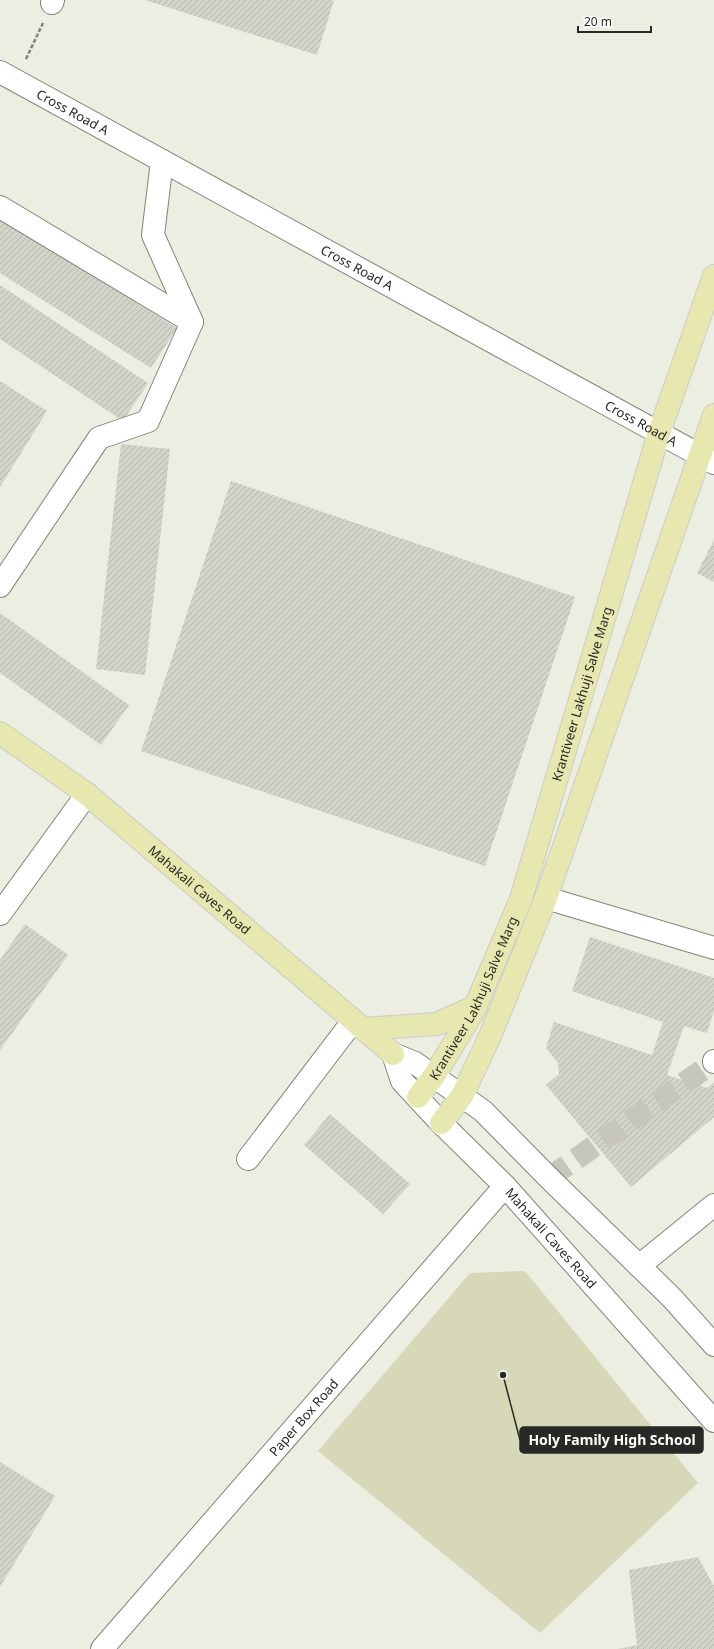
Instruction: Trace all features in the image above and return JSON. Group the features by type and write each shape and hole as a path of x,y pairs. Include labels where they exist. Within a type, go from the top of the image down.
{"main road":[{"name":"Krantiveer Lakhuji Salve Marg","path":"418,1097 434,1076 476,1006 521,899 659,433 714,276"},
{"name":"Krantiveer Lakhuji Salve Marg","path":"441,1123 462,1096 490,1036 546,898 707,459 714,415"},
{"name":"Mahakali Caves Road","path":"0,733 87,794 308,980 393,1054"},
{"path":"358,1025 401,1028 437,1024 476,1006"}],"street":[{"name":"Cross Road A","path":"8,76 707,459"},
{"path":"0,586 99,438 148,422 192,322 154,235 162,161"},
{"path":"0,207 192,322"},
{"path":"0,914 87,794"},
{"path":"546,898 714,948"},
{"path":"248,1159 358,1025"},
{"name":"Mahakali Caves Road","path":"393,1054 415,1063 483,1111 672,1298 714,1345"},
{"name":"Mahakali Caves Road","path":"393,1054 402,1081 441,1123 505,1186 714,1421"},
{"name":"Paper Box Road","path":"102,1649 505,1186"},
{"path":"639,1266 714,1205"}],"path":[{"path":"8,76 53,2"}],"green space":[{"path":"525,1271 698,1483 540,1633 318,1451 470,1273"}],"building":[{"path":"145,0 334,0 317,55"},
{"path":"0,217 177,328 151,368 0,273"},
{"path":"0,285 148,383 123,421 0,339"},
{"path":"0,381 47,411 0,487"},
{"path":"121,444 170,449 145,675 96,669"},
{"path":"231,481 575,597 485,866 141,751"},
{"path":"714,540 714,582 697,573"},
{"path":"0,613 129,705 101,745 0,673"},
{"path":"25,924 68,955 0,1050 0,960"},
{"path":"590,937 714,978 714,1011 707,1033 684,1026 667,1075 707,1088 714,1082 714,1117 631,1187 546,1085 559,1074 558,1063 546,1048 554,1022 652,1055 663,1022 572,991"},
{"path":"330,1114 410,1184 383,1214 304,1145"},
{"path":"0,1462 55,1496 0,1587"},
{"path":"698,1557 714,1586 714,1649 618,1649 637,1645 629,1570"}],"tunnel":[{"path":"549,1178 714,1062"}],"place":[{"name":"Holy Family High School","path":"503,1375"}]}
